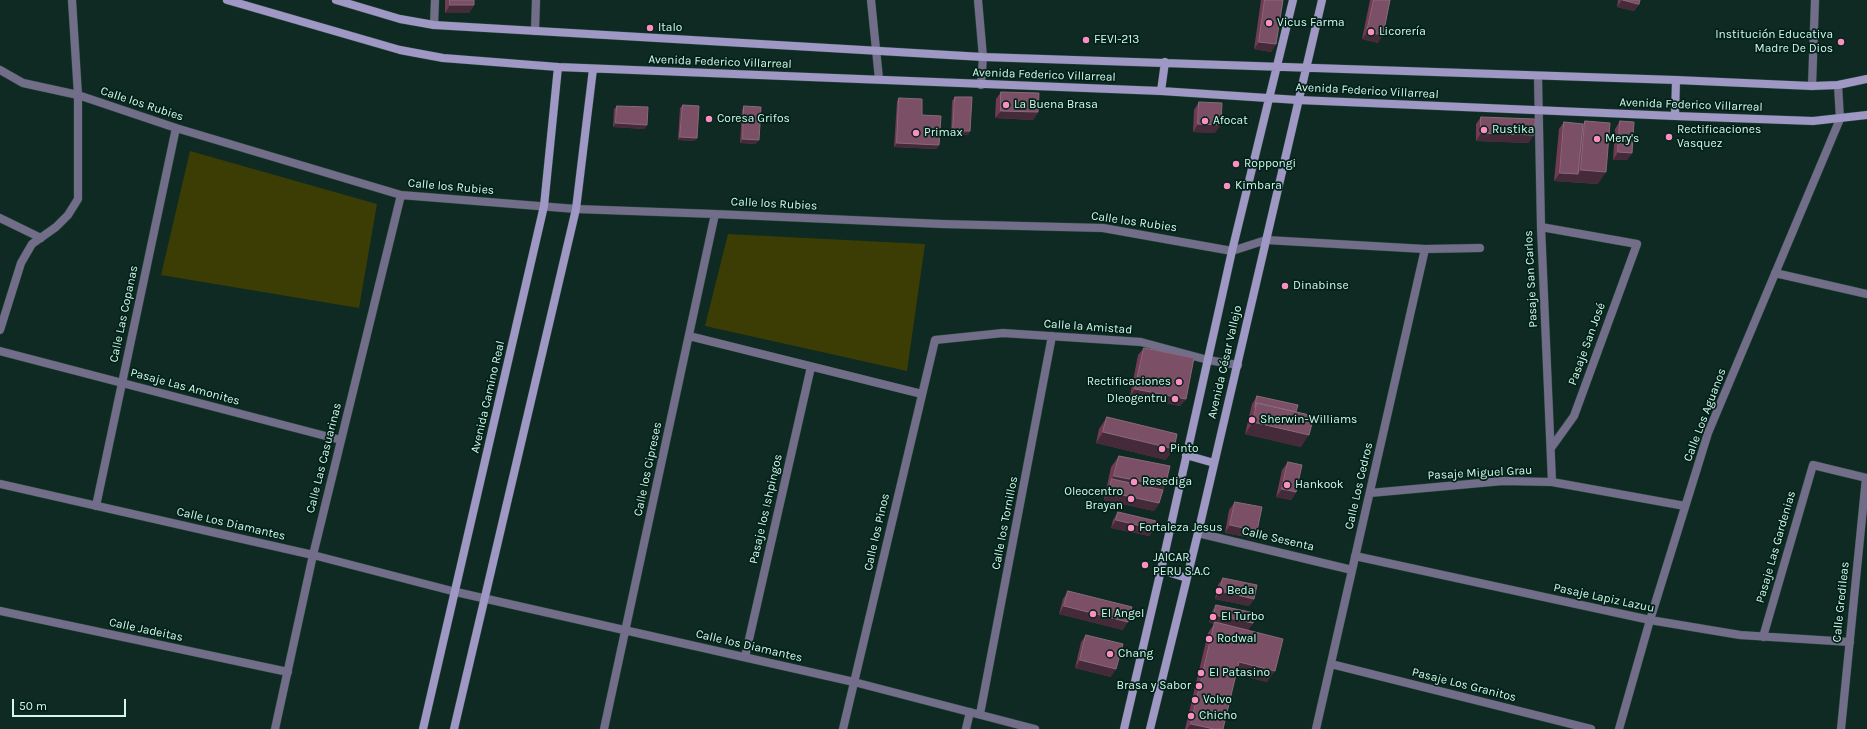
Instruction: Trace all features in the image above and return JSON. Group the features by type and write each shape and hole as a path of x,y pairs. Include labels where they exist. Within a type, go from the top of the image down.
{"main road":[{"name":"Avenida Federico Villarreal","path":"227,0 244,3 400,50 443,58 558,67 1162,91 1298,100 1675,116 1812,121 1867,115"},
{"name":"Avenida Federico Villarreal","path":"336,0 400,19 434,25 983,57 1165,62 1812,86 1838,85 1867,79"},
{"name":"Avenida César Vallejo","path":"1124,729 1232,251 1293,0"},
{"name":"Avenida César Vallejo","path":"1150,729 1238,365 1322,0"},
{"path":"1162,91 1165,62"},
{"name":"Avenida Camino Real","path":"423,729 456,592 544,206 558,67"},
{"path":"454,729 486,598 576,209 593,69"},
{"path":"1675,116 1676,80"},
{"path":"1186,456 1214,462"},
{"path":"1161,570 1187,578"}],"street":[{"path":"0,330 21,262 32,244 68,215 78,199 78,95 72,0"},
{"path":"434,25 435,0"},
{"path":"535,30 536,0"},
{"path":"871,0 879,79"},
{"path":"978,0 983,57 981,85"},
{"path":"1812,86 1815,0"},
{"name":"Calle los Rubies","path":"0,70 23,83 78,95 176,128 401,195 576,209 942,224 1103,228 1232,251 1266,240 1425,249 1480,248"},
{"name":"Pasaje San Carlos","path":"1538,76 1540,110 1541,227 1552,482"},
{"path":"1838,85 1840,119"},
{"name":"Calle Los Aguanos","path":"1619,729 1650,620 1708,433 1840,119"},
{"name":"Calle Las Copanas","path":"96,506 176,128"},
{"name":"Calle Las Casuarinas","path":"275,729 312,555 401,195"},
{"name":"Calle los Cipreses","path":"604,729 715,214"},
{"path":"0,218 41,238"},
{"name":"Pasaje San José","path":"1541,227 1637,244 1574,416 1551,448"},
{"name":"Calle Los Cedros","path":"1316,729 1425,249"},
{"path":"1775,273 1867,294"},
{"name":"Calle la Amistad","path":"934,340 1003,333 1141,342 1208,360 1238,365"},
{"path":"689,336 922,394"},
{"name":"Calle los Tornillos","path":"980,714 1052,336"},
{"name":"Calle los Pinos","path":"843,729 934,340"},
{"name":"Pasaje Las Amonites","path":"0,351 341,440"},
{"name":"Pasaje los Ishpingos","path":"745,657 810,367"},
{"name":"Pasaje Las Gardenias","path":"1763,637 1813,465 1866,478"},
{"name":"Calle Gredileas","path":"1841,729 1866,478"},
{"name":"Pasaje Miguel Grau","path":"1370,493 1503,481 1552,482 1685,506"},
{"name":"Calle Los Diamantes","path":"0,484 312,555 456,592"},
{"name":"Calle Sesenta","path":"1198,533 1352,570"},
{"name":"Pasaje Lapiz Lazuu","path":"1355,556 1650,620 1740,635 1850,642"},
{"name":"Calle los Diamantes","path":"456,592 854,682 1035,729"},
{"name":"Calle Jadeitas","path":"0,611 288,672"},
{"name":"Pasaje Los Granitos","path":"1331,664 1591,729"},
{"path":"966,729 970,712"}],"shaded area":[{"path":"190,151 377,204 359,308 161,275"},
{"path":"728,234 925,244 907,371 705,326"}],"building":[{"path":"450,0 474,0 474,5 450,5"},
{"path":"1265,0 1283,0 1276,44 1259,42"},
{"path":"1374,0 1390,0 1383,35 1367,32"},
{"path":"1623,0 1640,0 1639,4"},
{"path":"1001,92 1039,93 1038,112 1001,111"},
{"name":"Primax","path":"955,97 972,97 970,131 953,131"},
{"name":"Primax","path":"899,98 922,99 922,115 941,116 939,145 897,143"},
{"path":"1199,102 1222,103 1221,125 1198,124"},
{"path":"683,105 699,106 697,138 680,137"},
{"path":"617,106 648,107 647,125 616,123"},
{"path":"744,106 761,107 759,140 743,139"},
{"path":"1481,117 1535,119 1534,135 1481,133"},
{"path":"1585,121 1610,123 1606,172 1581,170"},
{"path":"1620,121 1634,122 1632,153 1618,152"},
{"path":"1564,122 1583,124 1578,174 1560,173"},
{"path":"1144,348 1194,358 1186,399 1135,389"},
{"path":"1257,396 1298,405 1296,412 1257,403 1255,407"},
{"path":"1257,403 1314,416 1309,435 1253,422"},
{"path":"1107,417 1177,434 1174,449 1103,432"},
{"path":"1119,456 1170,466 1165,486 1114,476"},
{"path":"1288,462 1302,465 1296,492 1282,489"},
{"path":"1112,479 1163,490 1159,503 1109,492"},
{"path":"1235,502 1262,507 1257,531 1230,525"},
{"path":"1118,512 1156,521 1154,529 1116,520"},
{"path":"1223,578 1257,585 1254,599 1220,591"},
{"path":"1068,591 1132,607 1128,622 1064,606"},
{"path":"1216,605 1255,613 1253,623 1214,615"},
{"path":"1215,622 1283,639 1275,671 1239,662 1223,729 1214,729 1191,724"},
{"path":"1086,635 1123,644 1116,669 1080,660"}],"place":[{"name":"Vicus Farma","path":"1269,23"},
{"name":"Italo","path":"650,28"},
{"name":"Licorería","path":"1371,32"},
{"name":"FEVI-213","path":"1086,40"},
{"name":"Institución Educativa Madre De Dios","path":"1841,42"},
{"name":"La Buena Brasa","path":"1006,105"},
{"name":"Coresa Grifos","path":"709,119"},
{"name":"Afocat","path":"1205,121"},
{"name":"Rustika","path":"1484,130"},
{"name":"Primax","path":"916,133"},
{"name":"Rectificaciones Vasquez","path":"1669,137"},
{"name":"Mery's","path":"1597,139"},
{"name":"Roppongi","path":"1236,164"},
{"name":"Kimbara","path":"1227,186"},
{"name":"Dinabinse","path":"1285,286"},
{"name":"Rectificaciones","path":"1179,382"},
{"name":"Dleogentru","path":"1175,399"},
{"name":"Sherwin-Williams","path":"1252,420"},
{"name":"Pinto","path":"1162,449"},
{"name":"Resediga","path":"1134,482"},
{"name":"Hankook","path":"1287,485"},
{"name":"Oleocentro Brayan","path":"1131,499"},
{"name":"Fortaleza Jesus","path":"1131,528"},
{"name":"JAICAR PERU S.A.C","path":"1145,565"},
{"name":"Beda","path":"1219,591"},
{"name":"El Angel","path":"1093,614"},
{"name":"El Turbo","path":"1213,617"},
{"name":"Rodwal","path":"1209,639"},
{"name":"Chang","path":"1110,654"},
{"name":"El Patasino","path":"1201,673"},
{"name":"Brasa y Sabor","path":"1199,686"},
{"name":"Volvo","path":"1195,700"},
{"name":"Chicho","path":"1191,716"}]}
